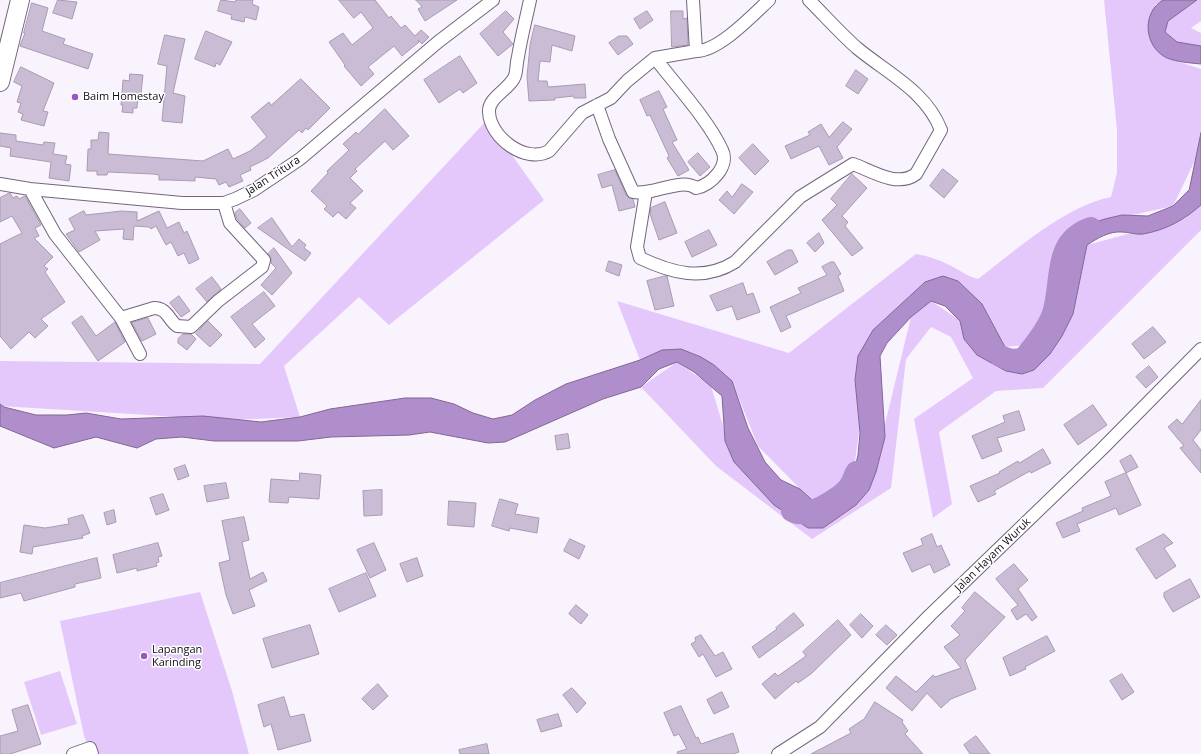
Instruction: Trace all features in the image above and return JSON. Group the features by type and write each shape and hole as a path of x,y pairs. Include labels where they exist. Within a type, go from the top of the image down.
{"highway":[{"path":"0,82 20,0"}],"street":[{"name":"Jalan Tritura","path":"0,184 30,189 182,203 224,203 254,190 300,159 438,42 493,0"},
{"path":"530,0 514,78 493,100 489,111 492,125 504,142 522,152 542,155 549,151 558,142 582,113 611,98 627,81 655,58 702,51 723,39 769,0"},
{"path":"693,0 696,51"},
{"path":"646,192 637,247 640,258 665,268 689,275 722,270 735,262 800,197 853,164 876,174 892,178 910,179 916,174 936,142 941,130 935,115 918,94 856,47 809,0"},
{"path":"597,105 629,187 633,192 646,192 692,184 696,188 702,187 717,175 723,164 723,151 707,126 655,58"},
{"path":"30,189 55,234 121,318 140,354"},
{"path":"121,318 154,308 160,308 164,310 178,326 191,327 218,302 262,266 264,260 230,223 224,203"},
{"name":"Jalan Hayam Wuruk","path":"778,754 820,727 930,615 1102,450 1201,349"},
{"path":"73,754 90,748 92,754"}],"shaded area":[{"path":"1104,0 1163,0 1155,5 1167,58 1201,69 1201,143 1198,154 1173,206 1083,226 1047,325 1035,344 1005,347 982,304 925,282 873,330 853,476 812,501 758,446 732,381 701,357 640,360 617,301 789,353 916,254 941,261 969,276 978,279 1042,230 1059,219 1094,202 1111,197 1117,173 1117,130"},
{"path":"1163,0 1197,0 1168,21 1165,32 1177,42 1201,46 1201,64 1167,58 1159,53 1154,46 1148,30 1149,21 1151,13"},
{"path":"1198,0 1201,0 1201,21 1191,28 1201,33 1201,53 1177,42 1165,32 1168,21"},
{"path":"487,120 544,200 389,325 359,297 284,366 300,417 230,420 0,406 0,361 260,364"},
{"path":"1201,133 1201,205 1181,220 1159,230 1140,234 1117,232 1108,234 1087,245 1073,314 1062,336 1050,354 1034,370 1022,374 1006,371 977,355 964,339 960,321 945,306 931,301 911,317 887,343 880,356 885,437 876,472 869,490 856,505 823,528 808,528 774,505 734,462 725,441 722,396 694,372 677,362 659,369 641,387 603,399 505,442 488,443 430,432 409,435 331,437 298,441 214,441 182,437 156,439 137,448 96,437 54,448 0,426 0,404 4,407 36,415 67,415 86,413 121,419 203,416 261,422 300,417 330,409 405,398 431,398 454,404 473,413 493,419 512,415 535,400 566,384 640,360 662,350 681,349 701,357 714,365 732,381 748,428 765,462 781,480 800,489 822,509 829,507 853,476 858,455 860,433 855,380 858,356 873,330 925,282 943,276 958,281 982,304 1005,347 1016,355 1030,354 1047,325 1053,304 1065,280 1068,239 1083,226 1105,219 1122,215 1148,216 1173,206 1189,190"},
{"path":"1201,191 1201,230 1043,388 996,391 939,432 952,504 933,518 914,419 973,378 951,337 931,327 906,359 891,488 812,539 716,466 641,387 677,362 711,386 734,462 808,528 869,490 911,317 931,301 1034,370 1073,314 1087,245 1186,218"},
{"name":"Lapangan Karinding","path":"200,592 232,691 249,754 91,754 84,736 60,621"},
{"path":"60,671 77,724 41,735 24,682"}],"building":[{"path":"58,0 77,2 72,19 53,13"},
{"path":"221,0 235,2 236,0 253,0 252,4 259,7 256,20 245,17 244,22 231,19 232,15 218,11"},
{"path":"339,0 375,0 389,18 391,16 401,28 405,25 415,36 421,30 429,37 422,44 418,40 419,42 402,56 394,46 368,67 374,74 361,86 344,66 345,65 329,42 343,33 352,45 373,28 361,12 354,18"},
{"path":"416,0 457,0 425,21 418,9 422,7"},
{"path":"32,3 48,8 42,31 65,39 63,44 93,54 88,69 20,46 25,33"},
{"path":"506,11 514,19 503,32 513,44 498,56 480,34"},
{"path":"647,11 653,20 640,29 634,19"},
{"path":"671,11 683,11 683,19 687,18 688,45 672,47"},
{"path":"535,25 575,36 572,51 552,45 550,62 540,61 538,81 547,81 548,87 585,84 586,98 574,98 574,96 555,98 555,100 529,101 527,77 530,45"},
{"path":"206,31 232,42 220,65 216,63 215,67 195,59"},
{"path":"165,35 185,39 173,93 185,96 182,123 162,121 167,66 158,64"},
{"path":"619,36 627,36 633,44 618,55 609,43"},
{"path":"460,56 477,83 463,93 460,89 439,103 424,80"},
{"path":"21,67 54,83 43,111 48,112 44,126 21,120 23,114 18,112 21,103 17,102 22,86 14,82"},
{"path":"856,70 868,79 858,94 846,86"},
{"path":"130,74 143,75 141,93 138,93 137,108 133,108 133,113 122,112 123,105 121,105 123,80 129,81"},
{"path":"301,79 330,108 308,130 306,128 302,133 299,130 268,158 250,167 251,170 240,175 243,181 229,187 226,182 219,185 216,179 195,177 195,181 159,180 159,175 153,174 108,172 107,175 97,175 97,171 87,171 88,149 91,149 91,140 98,140 99,132 109,133 108,154 203,161 228,149 233,159 250,151 267,137 251,117 269,102 271,105"},
{"path":"659,91 667,107 663,109 677,140 672,142 689,170 678,176 667,158 669,156 650,115 647,116 640,100"},
{"path":"385,109 409,136 393,150 385,141 355,169 357,171 350,178 363,191 350,203 356,208 346,219 338,212 333,217 324,209 327,206 311,191 328,173 327,171 349,150 343,144 356,132 358,134"},
{"path":"843,122 852,129 837,147 843,158 829,165 819,146 791,159 785,146 810,135 808,132 821,124 829,137"},
{"path":"0,133 16,135 16,141 43,145 44,142 55,143 53,154 67,156 65,164 71,165 69,181 49,178 51,162 10,156 11,148 0,146"},
{"path":"753,144 769,161 755,175 739,158"},
{"path":"698,153 710,167 700,176 688,162"},
{"path":"943,169 958,181 944,198 930,186"},
{"path":"615,170 626,195 633,199 635,207 619,211 612,185 602,188 598,175"},
{"path":"852,174 867,188 842,216 848,222 845,226 863,248 852,256 822,220 837,205 831,199"},
{"path":"742,184 753,192 734,214 719,200 727,191 732,197"},
{"path":"10,193 13,198 17,196 19,199 25,196 41,225 35,228 39,236 34,238 53,257 44,266 48,269 45,272 65,302 41,319 48,326 35,338 29,332 11,349 0,336 0,244 22,233 12,216 0,222 0,198"},
{"path":"665,202 677,233 659,240 650,214 651,208"},
{"path":"240,209 251,223 245,228 237,219 235,213"},
{"path":"84,211 86,215 121,211 137,212 137,221 159,211 167,228 179,222 184,233 187,231 199,259 189,264 184,253 178,256 171,242 166,245 156,226 151,229 149,227 134,226 133,240 123,239 124,229 95,231 100,240 79,252 66,234 75,230 69,219"},
{"path":"272,218 292,247 299,239 306,245 304,248 311,253 305,261 258,228"},
{"path":"709,230 717,245 692,257 685,242"},
{"path":"819,233 824,243 815,252 807,243"},
{"path":"274,248 292,273 272,295 261,285 276,268 271,263 271,258 268,254"},
{"path":"788,250 792,250 798,262 775,275 767,262"},
{"path":"609,261 622,265 619,276 606,271"},
{"path":"834,262 841,274 838,276 844,291 786,316 791,327 781,332 770,307 801,293 798,288 827,275 822,267"},
{"path":"667,276 674,306 655,310 647,281"},
{"path":"212,277 221,289 207,302 196,289"},
{"path":"743,283 747,295 753,293 760,312 737,320 732,306 717,311 710,296"},
{"path":"264,292 275,306 252,324 265,339 255,348 231,317"},
{"path":"179,296 190,311 181,317 170,303"},
{"path":"82,316 96,336 115,322 125,342 98,361 72,323"},
{"path":"148,318 156,334 142,341 132,323"},
{"path":"208,321 222,335 210,347 196,334"},
{"path":"1153,327 1166,342 1144,359 1132,344"},
{"path":"183,334 191,334 196,339 187,350 178,343 178,339"},
{"path":"1149,366 1158,377 1146,388 1136,377"},
{"path":"1201,400 1201,430 1193,440 1201,450 1201,473 1180,448 1184,446 1168,427 1177,419 1182,424"},
{"path":"1093,405 1107,425 1078,445 1064,425"},
{"path":"1019,411 1025,430 997,438 1002,451 982,459 972,436 1005,422 1003,416"},
{"path":"568,434 570,448 557,450 555,436"},
{"path":"1043,449 1051,463 1031,473 1030,471 994,491 996,494 978,502 970,486 1000,473 999,472 1018,461 1019,463"},
{"path":"1131,455 1138,467 1126,473 1120,461"},
{"path":"185,465 189,476 178,480 174,469"},
{"path":"300,473 321,475 319,499 289,497 288,503 269,502 271,479 299,481"},
{"path":"1126,473 1141,505 1119,515 1116,508 1077,524 1080,531 1063,538 1056,523 1083,511 1082,508 1111,496 1105,482"},
{"path":"226,483 229,498 207,502 204,486"},
{"path":"382,490 382,515 364,516 363,491"},
{"path":"163,494 169,510 156,515 150,498"},
{"path":"500,499 518,504 515,514 539,518 537,533 510,528 509,531 492,526"},
{"path":"449,501 476,503 474,527 448,525"},
{"path":"114,510 116,522 107,525 104,513"},
{"path":"83,515 90,533 82,536 83,538 33,547 32,554 20,552 24,525 45,528 69,524 68,519"},
{"path":"244,517 249,540 242,542 250,579 263,572 267,581 249,590 255,606 233,614 226,595 219,563 230,560 222,521"},
{"path":"932,534 937,547 941,545 950,565 934,573 930,564 912,572 903,553 923,545 921,539"},
{"path":"1164,534 1173,543 1164,548 1176,566 1156,579 1136,549"},
{"path":"570,539 585,546 579,559 564,551"},
{"path":"158,543 162,556 158,557 159,562 156,563 157,566 137,571 137,568 117,573 113,555"},
{"path":"374,543 386,570 370,578 357,550"},
{"path":"97,558 101,578 75,584 75,587 24,601 21,593 0,598 0,583"},
{"path":"417,558 423,576 407,582 400,564"},
{"path":"1014,564 1028,580 1018,589 1037,617 1032,621 1026,614 1017,620 1011,610 1018,605 996,579"},
{"path":"366,573 376,596 339,612 329,589"},
{"path":"1190,579 1200,597 1173,612 1164,597 1164,593"},
{"path":"975,592 1005,617 965,660 976,689 951,699 941,708 927,693 912,711 886,688 896,676 916,692 933,675 935,677 961,668 944,647 960,635 951,626 965,611 962,608"},
{"path":"576,605 588,615 581,624 569,614"},
{"path":"794,613 804,625 759,658 752,647 777,629 776,628"},
{"path":"861,614 873,626 862,638 850,625"},
{"path":"838,620 851,635 812,673 798,683 796,681 775,699 762,684 775,673 778,676 806,656 803,652"},
{"path":"310,625 319,654 272,668 263,639"},
{"path":"886,625 897,635 887,645 876,635"},
{"path":"701,635 715,656 723,652 732,669 716,677 703,654 699,657 691,644 696,641 695,638"},
{"path":"1047,636 1055,651 1025,667 1026,669 1010,676 1003,658"},
{"path":"1122,674 1134,692 1122,700 1110,681"},
{"path":"378,684 388,696 373,710 362,699"},
{"path":"572,688 586,703 577,713 563,695"},
{"path":"722,692 729,707 714,714 707,700"},
{"path":"284,697 290,717 304,714 311,741 278,750 271,724 264,727 258,705"},
{"path":"875,702 903,720 902,722 908,731 905,734 923,754 811,754 851,733 849,729 864,719"},
{"path":"28,705 41,744 10,754 0,754 0,736 18,731 12,710"},
{"path":"681,706 696,738 698,737 701,744 733,733 739,752 734,754 678,754 677,752 687,749 679,734 674,736 664,713"},
{"path":"558,714 562,726 541,732 537,720"},
{"path":"976,736 990,754 970,754 964,745"},
{"path":"487,744 489,754 460,754 459,750"}],"waterway":[{"path":"1000,356 1011,360 1023,359 1039,338 1052,316 1061,266 1069,243 1078,235 1091,228"},
{"path":"792,511 805,513 831,502 845,492 852,482 856,472"}],"place":[{"name":"Baim Homestay","path":"75,97"},
{"name":"Lapangan Karinding","path":"144,656"}]}
